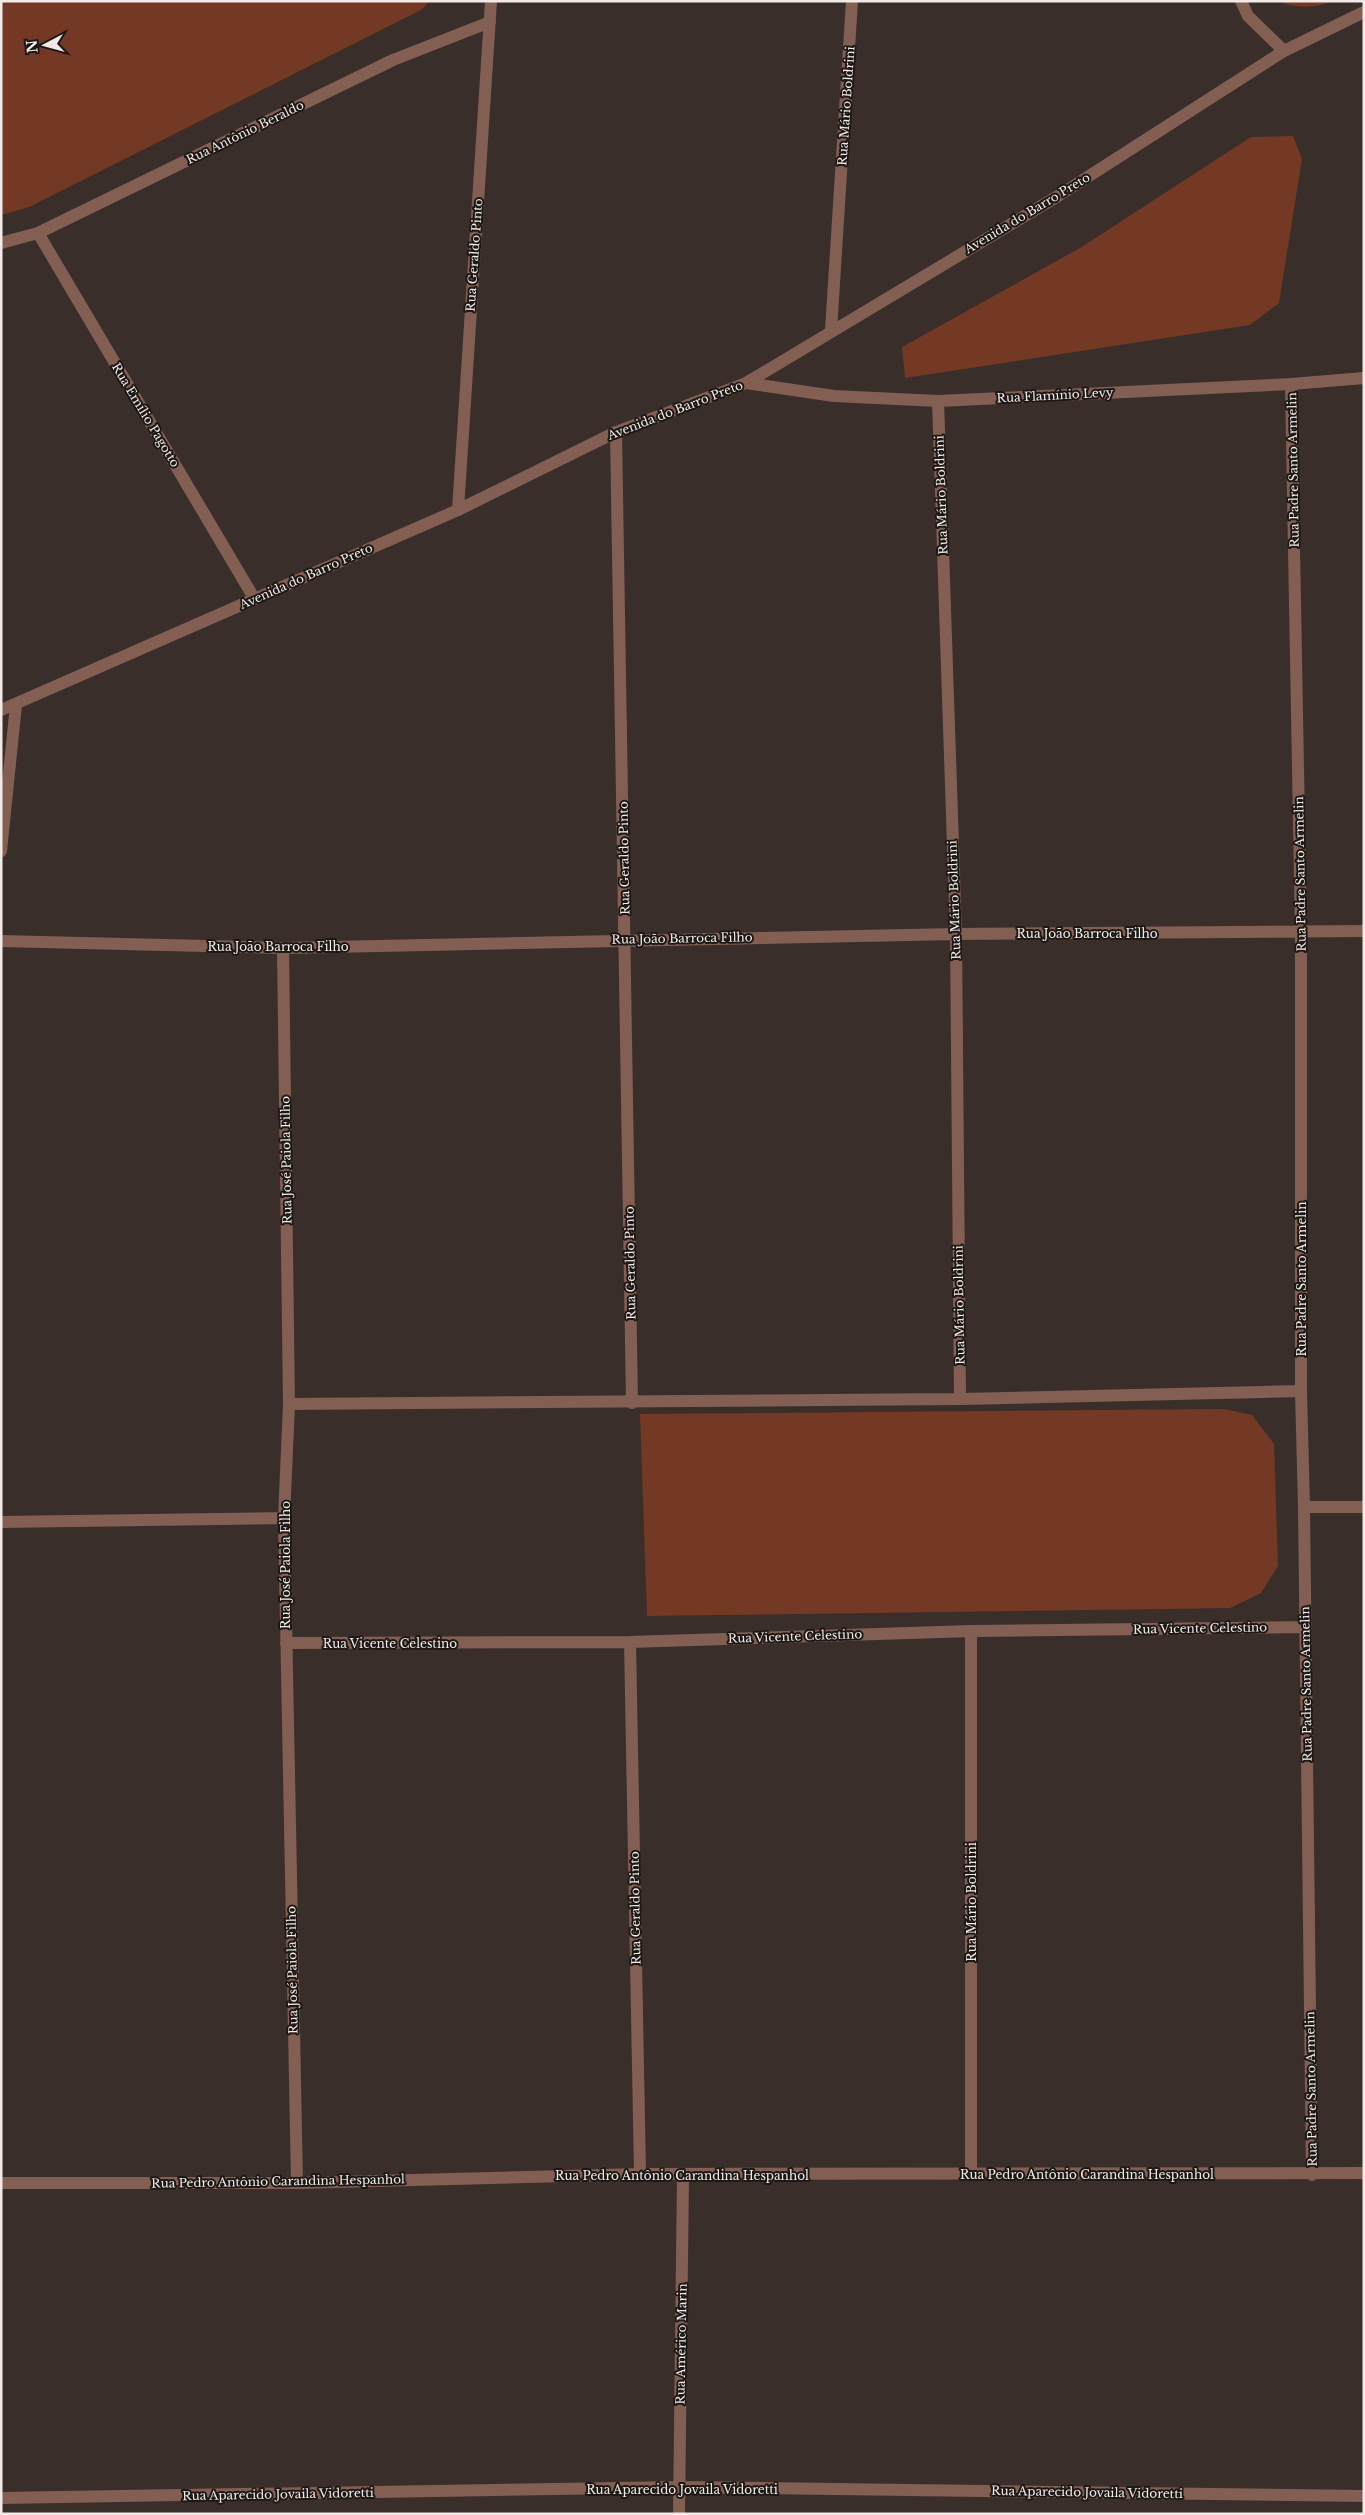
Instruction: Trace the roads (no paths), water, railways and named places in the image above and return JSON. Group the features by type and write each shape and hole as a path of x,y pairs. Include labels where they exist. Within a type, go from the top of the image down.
{"street":[{"name":"Rua Geraldo Pinto","path":"458,510 491,1"},
{"name":"Rua Mário Boldrini","path":"831,330 852,1"},
{"path":"1241,1 1248,16 1284,51"},
{"name":"Avenida do Barro Preto","path":"1,710 458,510 616,432 746,383 831,330 1058,196 1284,51 1364,12"},
{"name":"Rua Antônio Beraldo","path":"1,243 38,233 393,60 490,22"},
{"name":"Rua Emílio Pagotto","path":"38,233 254,598"},
{"name":"Rua Flamínio Levy","path":"746,383 834,396 938,401 1291,384 1364,378"},
{"name":"Rua Padre Santo Armelin","path":"1291,384 1301,933 1301,1391 1312,2175"},
{"name":"Rua Mário Boldrini","path":"938,401 956,934 960,1399"},
{"name":"Rua Geraldo Pinto","path":"616,432 632,1403"},
{"path":"1,851 16,705"},
{"name":"Rua João Barroca Filho","path":"1,941 283,948 625,939 956,934 1364,932"},
{"name":"Rua José Paiola Filho","path":"283,948 290,1404 284,1518 296,2183"},
{"path":"290,1404 632,1403 960,1399 1301,1391"},
{"path":"1304,1507 1364,1507"},
{"path":"1,1522 284,1518"},
{"name":"Rua Vicente Celestino","path":"286,1643 630,1642 971,1631 1304,1627"},
{"name":"Rua Mário Boldrini","path":"971,1631 971,2173"},
{"name":"Rua Geraldo Pinto","path":"630,1642 640,2174"},
{"name":"Rua Pedro Antônio Carandina Hespanhol","path":"1,2183 296,2183 640,2174 1364,2174"},
{"name":"Rua Américo Marin","path":"679,2514 683,2175"},
{"name":"Rua Aparecido Jovaila Vidoretti","path":"1,2498 679,2487 1364,2496"}]}
